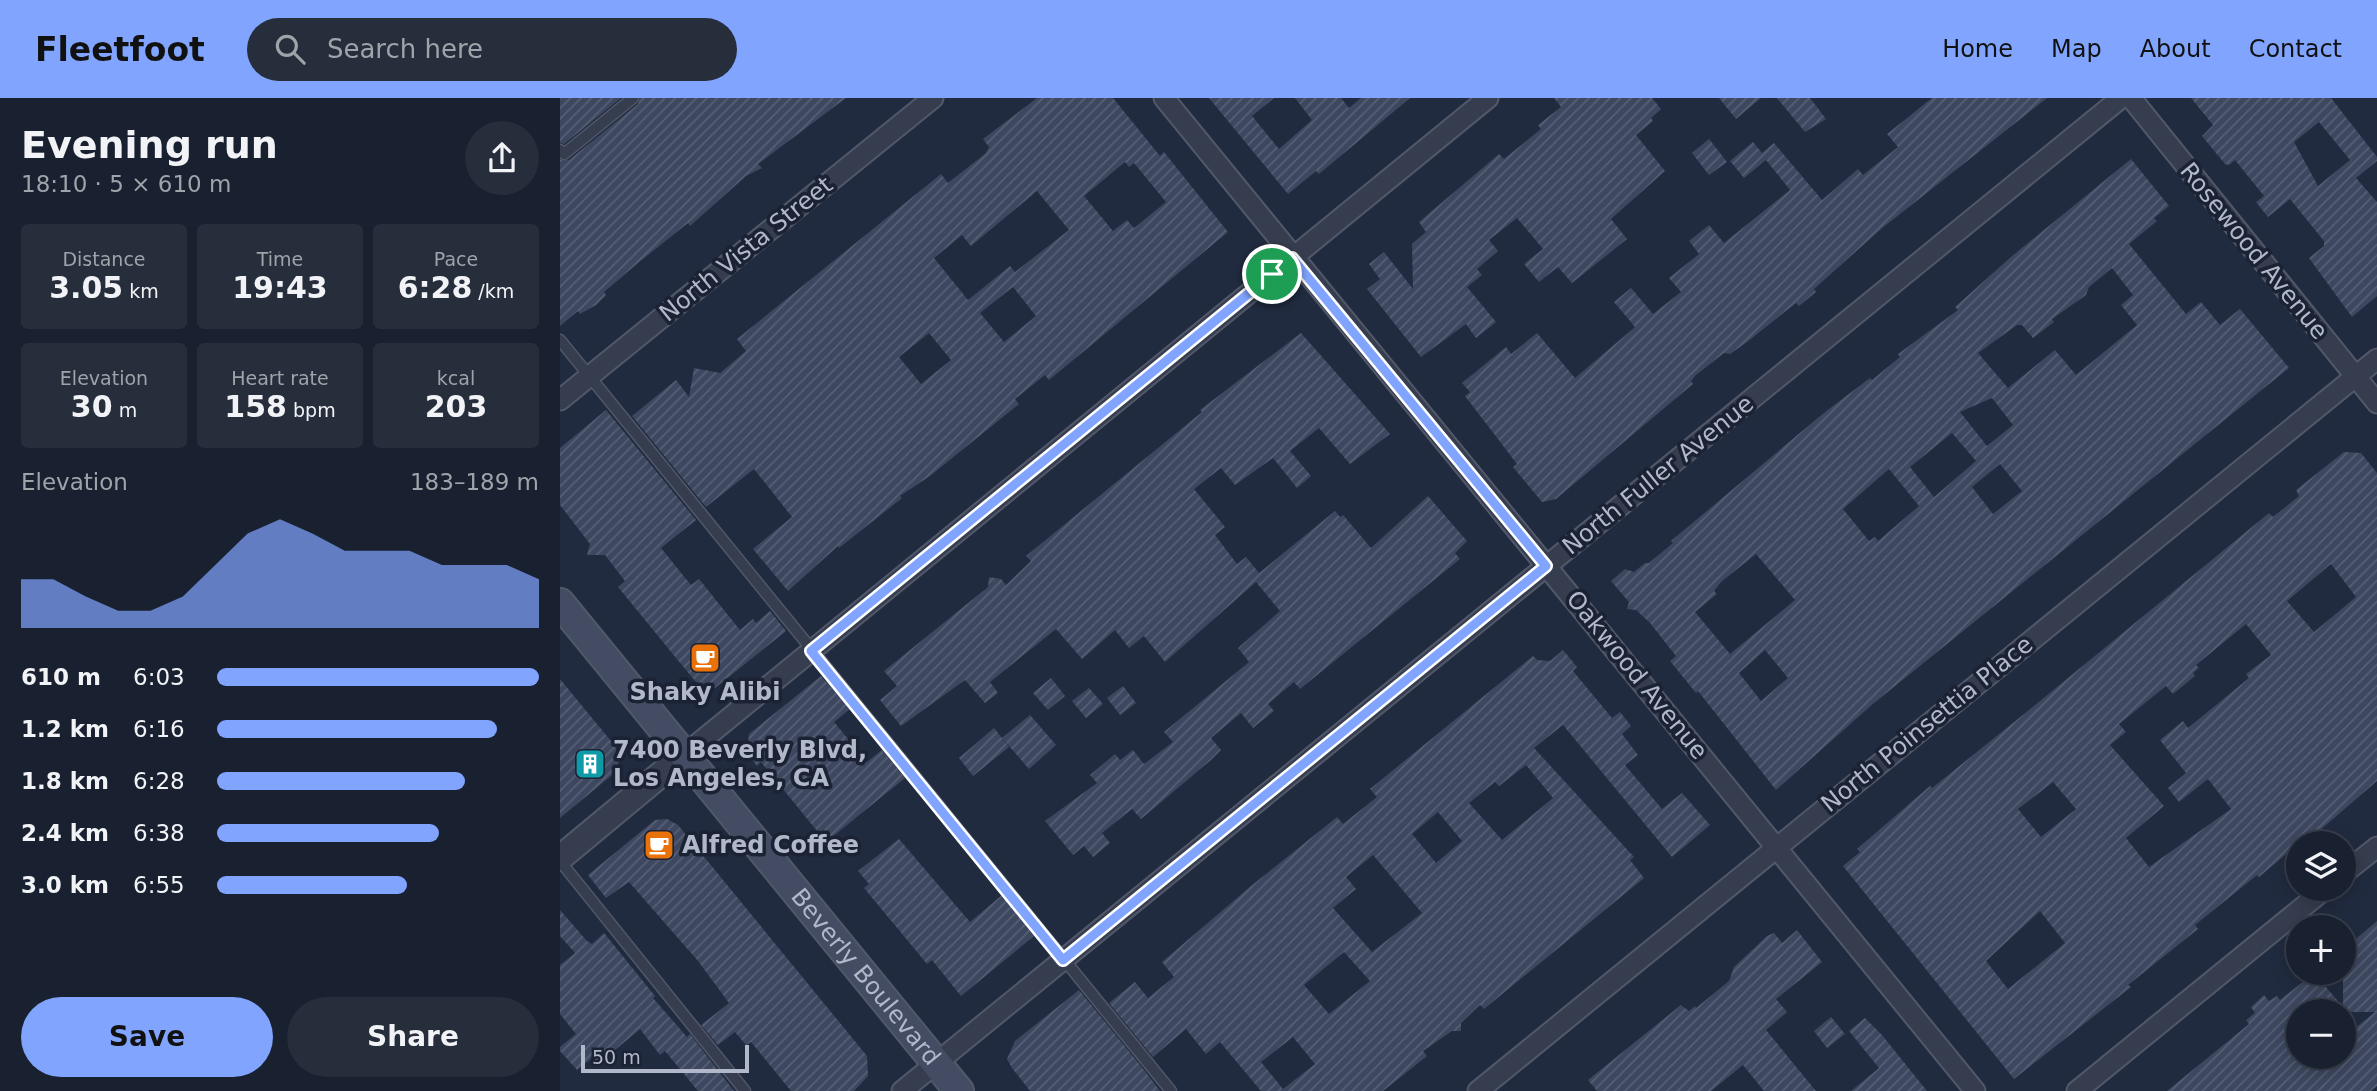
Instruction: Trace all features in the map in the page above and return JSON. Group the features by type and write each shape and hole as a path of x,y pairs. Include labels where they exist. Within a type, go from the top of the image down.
{"main road":[{"name":"Beverly Boulevard","path":"560,603 959,1091"}],"street":[{"name":"North Vista Street","path":"560,400 933,98"},
{"name":"Oakwood Avenue","path":"1164,98 1975,1091"},
{"path":"560,859 1488,98"},
{"name":"North Fuller Avenue","path":"902,1091 2120,98"},
{"name":"Rosewood Avenue","path":"2131,98 2377,402"},
{"name":"North Poinsettia Place","path":"1478,1091 2377,359"},
{"path":"2356,864 2377,847"},
{"path":"2077,1091 2310,901"}],"lane":[{"path":"560,150 564,154 633,98"},
{"path":"560,340 1171,1091"},
{"path":"560,859 746,1091"}],"building":[{"path":"560,98 621,98 564,144 560,143"},
{"path":"640,98 846,98 758,164 762,168 746,176 690,226 688,223 638,263 604,292 606,295 596,305 580,314 578,311 560,326 560,160 569,160 638,104"},
{"path":"1037,98 1113,98 1160,156 1164,152 1228,232 1049,380 1045,375 1015,399 1019,404 930,476 900,496 902,498 839,548 838,546 788,591 753,549 792,517 754,469 706,507 632,416 676,380 689,397 694,368 720,373 746,351 737,339 941,174 948,183 986,153 989,147 983,139","holes":["1125,162 1129,167 1134,163 1166,202 1134,228 1127,220 1113,231 1084,196","1037,191 1069,230 1015,272 1010,266 968,300 934,258 962,235 971,246","1013,287 1036,316 1004,342 980,313","929,333 951,360 921,384 899,357"]},
{"path":"1209,98 1274,98 1252,116 1279,149 1312,120 1295,98 1341,98 1349,108 1361,98 1410,98 1319,174 1316,171 1288,194"},
{"path":"1554,98 1652,98 1661,109 1651,118 1653,121 1636,135 1665,171 1611,219 1627,239 1572,283 1558,267 1539,282 1524,264 1543,249 1517,218 1489,240 1498,251 1477,269 1482,275 1467,287 1496,322 1476,338 1466,324 1421,357 1367,289 1380,279 1369,264 1384,252 1413,289 1412,244 1426,232 1419,222 1499,154 1504,159 1541,129 1538,125 1561,107"},
{"path":"1719,98 1761,98 1736,119"},
{"path":"1777,98 1810,98 1826,119 1805,132"},
{"path":"1932,98 2047,98 1881,229 1814,289 1816,292 1799,306 1796,303 1730,354 1724,353 1696,375 1691,381 1693,384 1556,499 1542,502 1513,467 1517,464 1465,396 1470,392 1462,383 1506,347 1511,354 1537,333 1575,378 1635,327 1614,302 1631,288 1653,314 1681,292 1669,278 1699,254 1689,241 1709,225 1724,243 1790,190 1766,160 1744,178 1730,161 1753,142 1762,153 1774,143 1822,200 1858,169 1863,175 1898,147 1887,134"},
{"path":"2191,98 2331,98 2377,157 2377,161 2356,178 2377,202 2377,296 2352,317 2309,258 2324,246 2324,241 2290,199 2268,217 2256,202 2264,196 2235,160 2229,165 2225,164 2202,136 2213,125","holes":["2319,122 2350,160 2318,186 2294,142"]},
{"path":"1709,139 1727,162 1709,175 1692,153"},
{"path":"2131,159 2169,206 2154,218 2157,221 2129,244 2186,314 2201,302 2220,325 2240,309 2289,368 1874,703 1776,790 1698,691 1696,693 1670,661 1676,656 1650,623 1636,610 1627,609 1629,602 1611,581 1625,569 1634,572 1649,563 1673,543 1671,541 1825,412 1870,378 1872,380 1900,357 1898,354 1958,310 1955,307 2012,256","holes":["2112,268 2133,295 2121,305 2137,325 2076,375 2055,350 2008,388 1978,353 2017,325 2022,325 2033,338 2054,322 2052,319 2086,295 2089,287","1992,398 2013,425 1987,446 1960,412","1952,433 1976,461 1934,497 1910,467","2000,464 2022,491 1993,514 1972,487","1889,469 1919,506 1878,541 1875,537 1869,541 1843,509","1756,554 1795,600 1730,654 1695,612 1717,594 1714,591 1721,582","1765,650 1788,678 1761,701 1739,673"]},
{"path":"1301,333 1390,434 1350,464 1319,428 1290,451 1311,476 1297,488 1273,458 1235,485 1221,468 1194,489 1225,527 1215,535 1237,564 1246,557 1259,573 1335,511 1340,517 1343,515 1371,548 1428,496 1467,541 1455,553 1460,559 1300,689 1294,682 1268,704 1274,711 1253,728 1241,713 1211,738 1221,750 1211,760 1141,819 1132,809 1102,833 1110,843 1093,857 1084,846 1073,855 1045,821 1097,783 1090,775 1115,754 1120,760 1133,750 1144,764 1173,742 1164,732 1249,662 1238,648 1280,611 1256,582 1165,662 1144,636 1129,648 1115,630 1082,659 1056,629 990,682 998,693 985,703 965,680 901,726 880,700 897,686 884,671 988,587 989,577 1001,579 1006,585 1031,561 1026,556 1202,412 1200,410"},
{"path":"606,410 696,520 661,548 691,585 699,579 740,630 753,619 756,623 770,611 786,631 715,688 702,687 676,658 618,587 625,581 605,555 587,555 590,544 560,505 560,448"},
{"path":"2344,452 2361,453 2377,473 2377,781 2319,831 2286,831 2286,854 2195,925 2198,929 2128,985 2131,987 2014,1079 1843,866 1860,852 1857,849 1930,786 1932,788 2029,710 2269,513 2273,517 2299,496 2296,490","holes":["2331,564 2356,597 2314,632 2287,601","2246,624 2271,655 2246,674 2249,678 2188,728 2183,721 2160,740 2186,773 2168,788 2179,802 2208,779 2231,809 2149,867 2126,838 2164,806 2110,745 2126,732 2119,724 2166,686 2173,694 2195,676 2193,673 2199,668 2196,665","2053,782 2076,809 2041,837 2018,809","2040,911 2065,943 2008,989 1986,961"]},
{"path":"1563,650 1577,667 1573,671 1612,718 1620,712 1631,726 1622,734 1638,755 1625,765 1662,809 1682,793 1710,825 1672,857 1563,725 1534,748 1634,857 1630,860 1644,878 1484,1009 1480,1005 1461,1023 1461,1031 1452,1031 1423,1051 1427,1056 1383,1091 1261,1091 1220,1042 1206,1054 1186,1029 1153,1057 1109,1003 1135,982 1148,998 1174,977 1162,962 1251,886 1337,817 1343,824 1377,797 1370,789 1533,656 1537,660 1550,661","holes":["1526,765 1553,798 1502,840 1469,803 1495,782 1499,786","1438,812 1462,841 1436,863 1412,834","1373,855 1422,913 1372,952 1333,908 1356,889 1346,877","1344,952 1370,981 1329,1014 1304,985","1293,1037 1315,1064 1283,1089 1261,1062"]},
{"path":"821,676 850,709 834,722 867,762 882,750 905,778 826,842 761,762 757,766 747,753 749,734"},
{"path":"1051,678 1065,696 1048,710 1033,693"},
{"name":"7400 Beverly Blvd, Los Angeles, CA","path":"560,679 615,746 620,760 612,775 560,818"},
{"path":"1123,686 1136,703 1120,715 1107,698"},
{"path":"1089,688 1103,704 1086,718 1072,701"},
{"path":"1030,715 1056,745 1029,769 1002,738"},
{"path":"994,728 1009,747 973,776 959,758"},
{"path":"667,819 678,825 867,1056 868,1076 854,1091 791,1091 751,1042 746,1045 735,1032 718,1045 701,1025 729,1003 698,961 629,882 606,898 588,875 655,820"},
{"path":"899,839 970,922 1002,895 1034,936 961,996 932,960 927,964 864,888 869,884 858,871"},
{"path":"560,910 592,944 604,933 655,996 653,998 687,1037 690,1034 734,1091 698,1091 665,1051 660,1055 640,1029 597,1065 592,1058 577,1070 560,1051 560,1047 576,1034 560,1014 560,965 575,953 560,936"},
{"path":"2377,921 2377,1086 2371,1091 2167,1091 2249,1024 2246,1020 2255,1013 2251,1007 2264,995 2269,1001 2277,996 2280,1000 2299,985 2324,985 2336,999 2286,999 2286,1069 2356,1069 2356,1027 2375,1012 2356,1012 2356,999 2343,999 2343,985 2356,985 2356,939"},
{"path":"1797,930 1822,962 1776,999 1787,1012 1766,1030 1816,1091 1764,1091 1743,1065 1711,1091 1597,1091 1588,1080 1681,1005 1689,1011 1695,1006 1696,1008 1729,981 1734,967 1767,936 1774,933 1782,943"},
{"path":"1079,990 1160,1091 1030,1091 1007,1059 1015,1041"},
{"path":"1831,1017 1845,1034 1827,1048 1814,1031"},
{"path":"1865,1018 1927,1091 1851,1091 1879,1068 1849,1031"}],"place":[{"name":"Shaky Alibi","path":"705,658"},
{"name":"7400 Beverly Blvd, Los Angeles, CA","path":"590,764"},
{"name":"Alfred Coffee","path":"659,845"}],"route":[{"path":"1292,258 1546,566 1063,960 811,651 1272,274 1292,258"}]}
